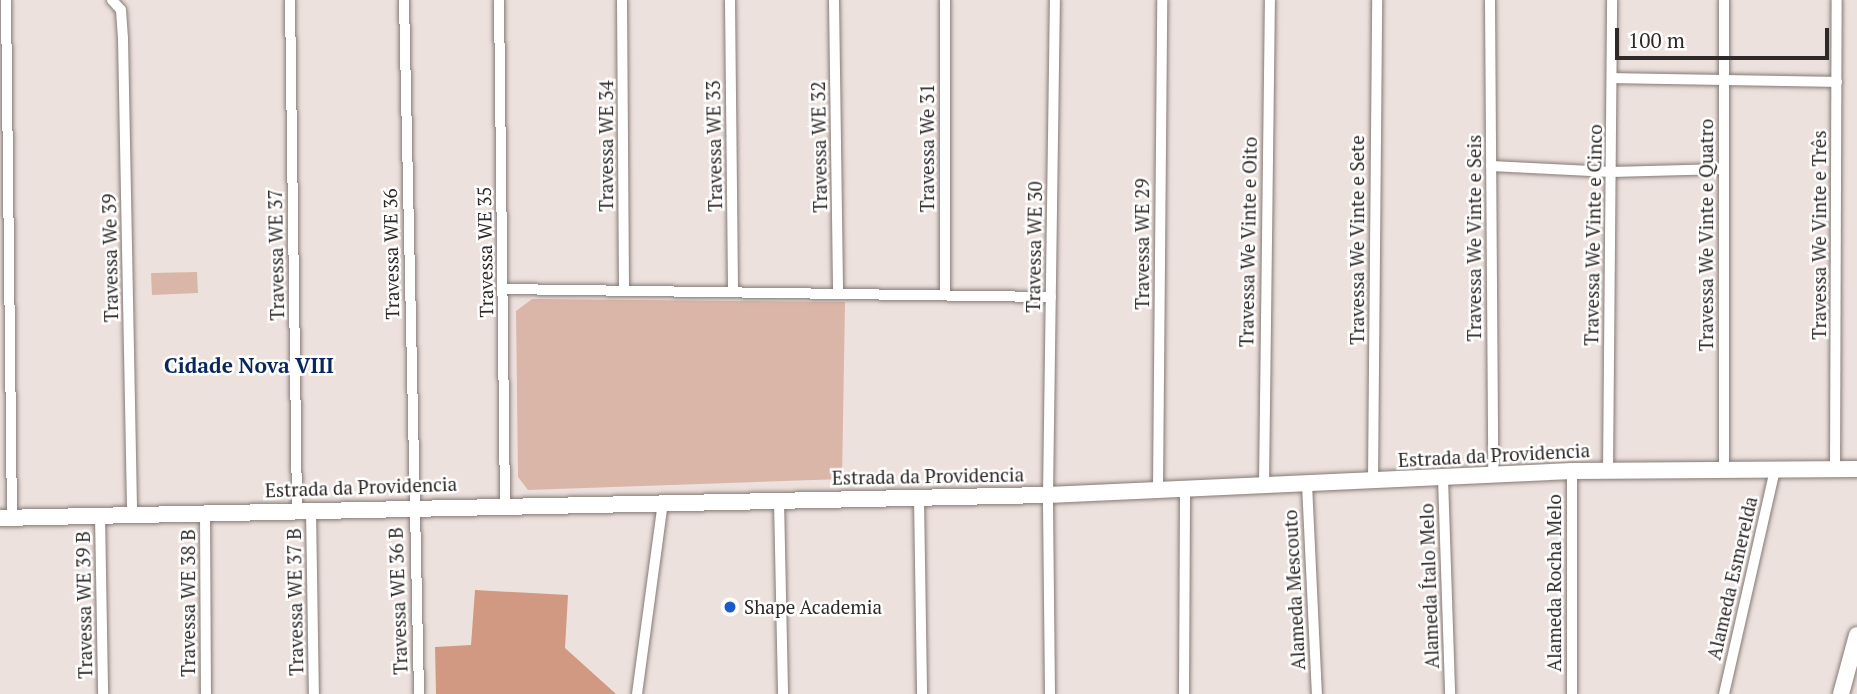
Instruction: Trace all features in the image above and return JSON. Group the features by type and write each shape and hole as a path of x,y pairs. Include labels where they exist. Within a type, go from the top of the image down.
{"main road":[{"name":"Estrada da Providencia","path":"6,518 663,501 1048,495 1572,471 1857,469"},
{"path":"1841,694 1857,635"}],"street":[{"path":"6,0 6,518"},
{"name":"Travessa WE 37","path":"290,0 304,510"},
{"name":"Travessa WE 36","path":"404,0 413,507"},
{"name":"Travessa WE 35","path":"499,0 505,505"},
{"name":"Travessa WE 34","path":"622,0 624,291"},
{"name":"Travessa WE 33","path":"730,0 733,292"},
{"name":"Travessa WE 32","path":"834,0 838,294"},
{"name":"Travessa We 31","path":"945,0 945,295"},
{"name":"Travessa WE 30","path":"1050,694 1048,495 1055,0"},
{"name":"Travessa WE 29","path":"1158,489 1162,0"},
{"name":"Travessa We Vinte e Oito","path":"1264,485 1270,0"},
{"name":"Travessa We Vinte e Sete","path":"1373,481 1377,0"},
{"name":"Travessa We Vinte e Seis","path":"1490,0 1493,475"},
{"name":"Travessa We Vinte e Cinco","path":"1608,471 1612,0"},
{"name":"Travessa We Vinte e Quatro","path":"1724,0 1724,470"},
{"name":"Travessa We Vinte e Três","path":"1835,469 1837,0"},
{"name":"Travessa We 39","path":"115,1 122,22 124,63 132,514"},
{"path":"1612,78 1837,82"},
{"path":"1491,166 1611,172 1724,169"},
{"path":"503,289 1051,297"},
{"name":"Alameda Esmerelda","path":"1724,694 1775,470"},
{"name":"Alameda Rocha Melo","path":"1572,471 1572,694"},
{"name":"Alameda Ítalo Melo","path":"1443,478 1450,694"},
{"name":"Alameda Mescouto","path":"1307,484 1317,694"},
{"path":"1184,694 1185,488"},
{"path":"919,498 922,694"},
{"path":"779,499 783,694"},
{"path":"638,694 663,501"},
{"name":"Travessa WE 36 B","path":"413,507 419,694"},
{"name":"Travessa WE 37 B","path":"304,510 314,694"},
{"name":"Travessa WE 38 B","path":"205,512 206,694"},
{"name":"Travessa WE 39 B","path":"100,515 103,694"}],"shaded area":[{"path":"197,272 198,293 152,295 151,273"},
{"path":"532,299 845,302 842,479 528,490 518,477 516,311"},
{"path":"475,590 568,595 565,648 616,694 436,694 435,647 471,645"}],"place":[{"name":"Shape Academia","path":"730,607"}],"district":[{"name":"Cidade Nova VIII","path":"249,365"}]}
